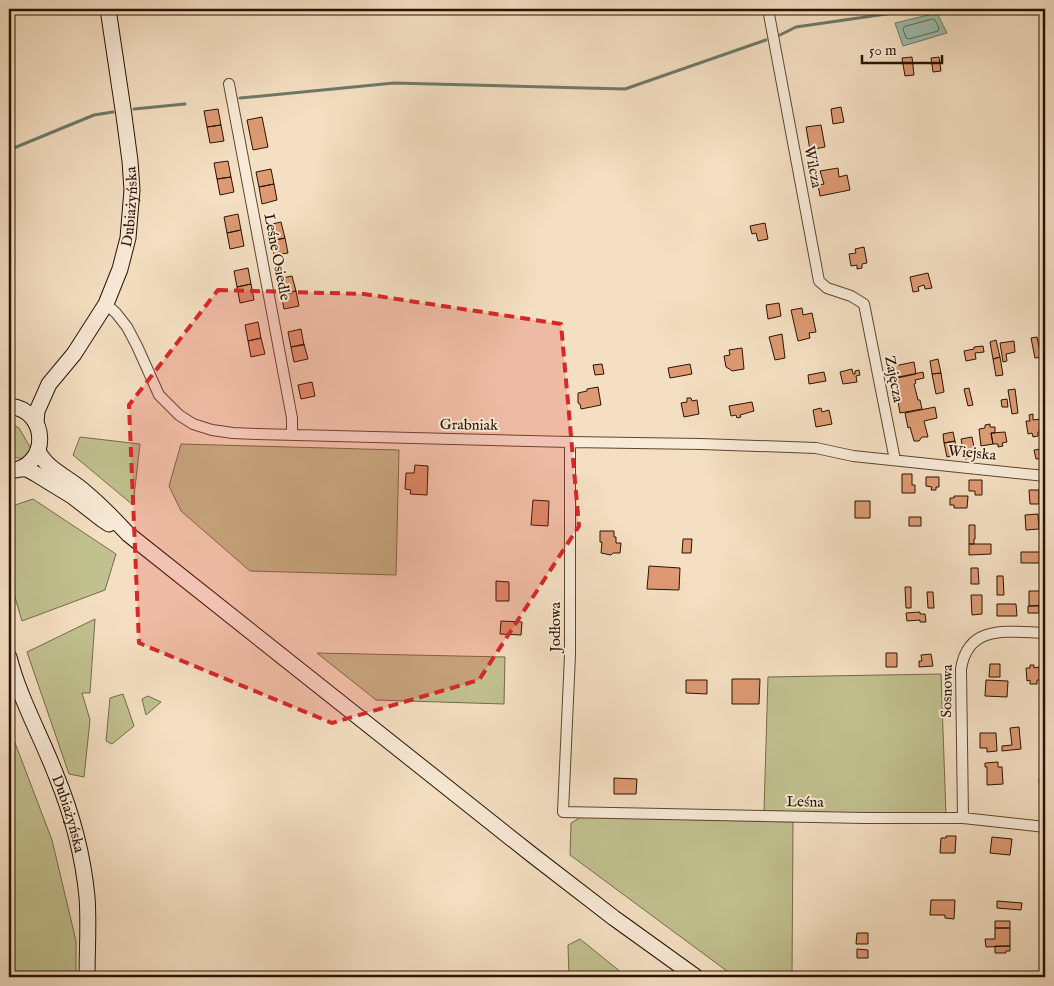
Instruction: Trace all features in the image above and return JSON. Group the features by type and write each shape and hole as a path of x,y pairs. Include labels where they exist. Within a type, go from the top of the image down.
{"main road":[{"name":"Dubiażyńska","path":"36,423 37,411 49,384 74,354 106,304 120,269 128,238 132,190 130,161 108,9"},
{"name":"Dubiażyńska","path":"13,406 21,406 26,403 40,389 49,384"},
{"path":"13,406 28,413 40,432 38,451 30,462 14,470"},
{"path":"38,451 46,463 84,490 128,534 531,854 614,918 696,977"},
{"path":"14,470 27,470 36,474 72,496 102,520 128,534"},
{"name":"Dubiażyńska","path":"9,658 21,693 69,811 81,854 87,898 86,977"}],"street":[{"name":"Wilcza","path":"768,9 819,281 827,288 851,296 864,304"},
{"name":"Leśne Osiedle","path":"229,84 292,418 292,435"},
{"name":"Grabniak","path":"106,304 116,313 127,328 159,395 174,410 193,424 212,430 232,433 292,435 816,448 854,456 895,460"},
{"name":"Zajęcza","path":"864,304 895,460"},
{"name":"Jodłowa","path":"563,812 570,655 570,442"},
{"name":"Wiejska","path":"895,460 1045,476"},
{"name":"Sosnowa","path":"963,818 960,670 962,659 967,648 983,636 998,632 1045,633"},
{"name":"Leśna","path":"563,812 963,818 1045,827"}],"highlighted area":[{"path":"218,290 364,294 561,324 579,526 479,680 332,723 139,643 129,405"}],"shaded area":[{"path":"9,423 19,428 30,447 31,450 24,458 9,456"},
{"path":"80,437 140,444 133,505 73,455"},
{"path":"181,444 399,450 396,575 250,571 181,511 169,486"},
{"path":"33,499 116,554 105,590 22,621 9,577 9,507"},
{"path":"95,619 90,693 82,693 90,720 84,777 69,774 27,652"},
{"path":"317,653 505,657 504,704 376,700"},
{"path":"941,674 946,815 764,811 768,677"},
{"path":"123,694 134,726 112,744 106,741 110,698"},
{"path":"148,696 161,702 146,715 142,699"},
{"path":"9,727 52,840 76,941 76,977 9,977"},
{"path":"581,817 793,822 792,977 735,977 570,855 571,823"},
{"path":"580,939 627,977 569,977 568,945"}],"water":[{"path":"937,13 947,33 903,46 895,23"}],"building":[{"path":"912,57 914,75 905,76 902,58"},
{"path":"939,57 941,71 933,72 931,58"},
{"path":"841,107 844,122 833,124 831,109"},
{"path":"218,109 221,125 207,127 204,111"},
{"path":"262,117 268,147 253,150 247,120"},
{"path":"221,125 224,141 210,143 207,127"},
{"path":"821,125 825,147 810,150 806,127"},
{"path":"228,161 231,177 217,179 214,163"},
{"path":"838,168 839,177 847,175 850,190 820,196 818,185 824,184 820,171"},
{"path":"271,169 274,184 259,187 256,172"},
{"path":"231,177 234,192 220,195 217,179"},
{"path":"274,184 277,200 262,204 259,187"},
{"path":"238,214 241,230 227,233 224,217"},
{"path":"281,222 285,238 271,241 268,225"},
{"path":"765,223 768,239 758,241 756,233 752,234 750,226"},
{"path":"241,230 244,246 230,249 227,233"},
{"path":"285,238 288,253 274,255 271,241"},
{"path":"864,247 867,263 862,264 862,268 857,269 857,265 851,266 849,254 856,253 855,249"},
{"path":"248,268 251,284 237,287 234,271"},
{"path":"928,273 932,288 925,289 924,285 918,287 919,291 913,292 910,277"},
{"path":"292,276 296,291 281,294 278,279"},
{"path":"251,284 254,300 240,303 237,287"},
{"path":"296,291 299,306 284,309 281,294"},
{"path":"779,303 781,316 768,319 766,305"},
{"path":"802,308 803,315 812,313 816,332 809,333 810,338 798,341 791,310"},
{"path":"258,322 261,338 248,341 245,325"},
{"path":"301,329 304,345 291,347 288,332"},
{"path":"782,334 785,358 775,360 769,337"},
{"path":"1037,337 1041,357 1035,358 1031,338"},
{"path":"261,338 265,354 251,357 248,341"},
{"path":"996,340 1000,357 993,359 990,342"},
{"path":"1014,341 1015,352 1006,354 1007,361 1003,362 1000,343"},
{"path":"304,344 308,359 294,362 291,347"},
{"path":"983,346 984,352 975,353 976,359 966,361 964,351"},
{"path":"742,348 744,369 732,371 726,367 724,356 730,355 729,350"},
{"path":"1000,357 1003,375 996,376 993,359"},
{"path":"938,359 941,373 932,374 930,361"},
{"path":"914,362 916,374 897,378 894,366"},
{"path":"602,364 604,374 595,375 593,365"},
{"path":"690,364 692,374 670,378 668,368"},
{"path":"852,369 853,374 859,370 860,375 856,376 857,382 843,384 840,372"},
{"path":"824,372 826,381 809,384 808,375"},
{"path":"923,372 924,378 915,380 916,383 914,384 922,409 900,413 894,378"},
{"path":"941,373 944,392 936,394 932,374"},
{"path":"312,382 315,396 301,399 298,385"},
{"path":"598,387 601,405 581,409 578,403 578,393"},
{"path":"969,388 973,405 968,406 964,389"},
{"path":"1015,389 1018,413 1012,414 1008,390"},
{"path":"687,398 691,398 692,401 697,400 699,414 684,417 681,403 687,402"},
{"path":"1007,399 1008,407 1002,407 1001,400"},
{"path":"752,402 754,411 740,415 741,417 737,418 736,415 731,416 729,406"},
{"path":"935,407 937,418 924,421 928,437 922,437 919,441 914,441 910,427 908,428 905,413"},
{"path":"821,408 822,412 829,410 832,424 816,427 813,410"},
{"path":"1033,414 1033,420 1041,419 1043,431 1038,432 1038,436 1033,437 1032,433 1028,434 1026,421 1030,421 1029,415"},
{"path":"990,424 990,427 995,427 995,433 991,433 993,444 981,446 979,429 985,428 985,425"},
{"path":"953,432 955,441 944,443 943,434"},
{"path":"1005,432 1007,442 1002,443 1003,446 998,447 998,444 993,444 991,433"},
{"path":"972,437 976,457 965,459 961,439"},
{"path":"955,441 957,455 947,457 944,443"},
{"path":"1041,444 1045,444 1045,458 1036,459 1034,450 1042,449"},
{"path":"415,465 428,466 427,495 410,494 411,490 405,489 406,473 414,473"},
{"path":"902,474 912,474 912,485 915,485 915,493 902,493"},
{"path":"926,477 939,477 939,487 936,487 936,490 931,490 932,487 926,486"},
{"path":"969,480 982,480 982,495 975,495 975,491 969,491"},
{"path":"1029,490 1039,490 1039,504 1030,504"},
{"path":"954,496 968,496 967,508 954,508 954,505 950,505 950,498 954,498"},
{"path":"533,500 549,501 548,526 531,525"},
{"path":"855,501 870,501 870,518 855,518"},
{"path":"1038,514 1039,529 1026,530 1025,515"},
{"path":"909,517 921,517 921,526 909,526"},
{"path":"969,525 975,525 974,544 969,544"},
{"path":"600,531 614,531 616,543 621,543 620,553 613,553 611,555 601,553"},
{"path":"683,539 692,539 691,553 682,553"},
{"path":"969,544 991,544 991,554 969,555"},
{"path":"1021,552 1040,552 1040,563 1021,563"},
{"path":"649,566 680,568 679,590 647,589"},
{"path":"971,568 978,568 979,584 971,584"},
{"path":"997,576 1003,576 1004,595 997,595"},
{"path":"496,581 509,582 509,601 496,601"},
{"path":"905,587 911,587 911,608 906,608"},
{"path":"1029,591 1044,591 1045,605 1029,606"},
{"path":"927,592 933,592 934,608 928,608"},
{"path":"971,595 982,595 982,614 972,615"},
{"path":"997,604 1016,604 1017,616 997,616"},
{"path":"1028,606 1039,606 1039,613 1028,613"},
{"path":"920,612 920,614 925,614 926,622 920,622 920,620 907,621 906,613"},
{"path":"501,621 522,622 521,635 500,634"},
{"path":"886,653 897,653 897,667 886,667"},
{"path":"931,654 933,666 919,667 919,661 922,661 921,655"},
{"path":"990,664 1000,664 1000,677 989,677"},
{"path":"1030,665 1034,665 1034,668 1039,667 1040,680 1037,680 1037,684 1030,684 1030,680 1027,681 1026,668 1030,668"},
{"path":"732,679 760,679 759,704 732,704"},
{"path":"686,680 707,680 707,694 686,693"},
{"path":"986,680 1008,681 1007,697 985,696"},
{"path":"1019,727 1021,749 1002,751 1002,746 1012,745 1010,728"},
{"path":"980,733 996,733 997,751 987,752 987,748 980,748"},
{"path":"998,762 998,767 1002,767 1003,784 987,785 987,767 985,767 985,763"},
{"path":"614,778 637,779 636,794 614,794"},
{"path":"1039,779 1045,779 1045,795 1040,795"},
{"path":"946,836 956,836 955,853 940,853 941,838 946,838"},
{"path":"992,837 1012,839 1010,855 990,853"},
{"path":"931,900 955,900 954,919 945,918 945,915 930,915"},
{"path":"997,901 1022,903 1021,910 997,908"},
{"path":"995,921 1010,921 1010,928 995,928"},
{"path":"995,928 1010,928 1010,946 986,947 985,939 995,939"},
{"path":"857,933 868,933 868,944 856,944"},
{"path":"995,946 1010,946 1010,951 995,953"},
{"path":"857,949 868,950 868,958 857,958"}],"waterway":[{"path":"780,35 796,27 921,9"},
{"path":"240,98 394,83 625,89 766,40"},
{"path":"134,109 185,104"},
{"path":"9,150 94,115 113,112"}]}
